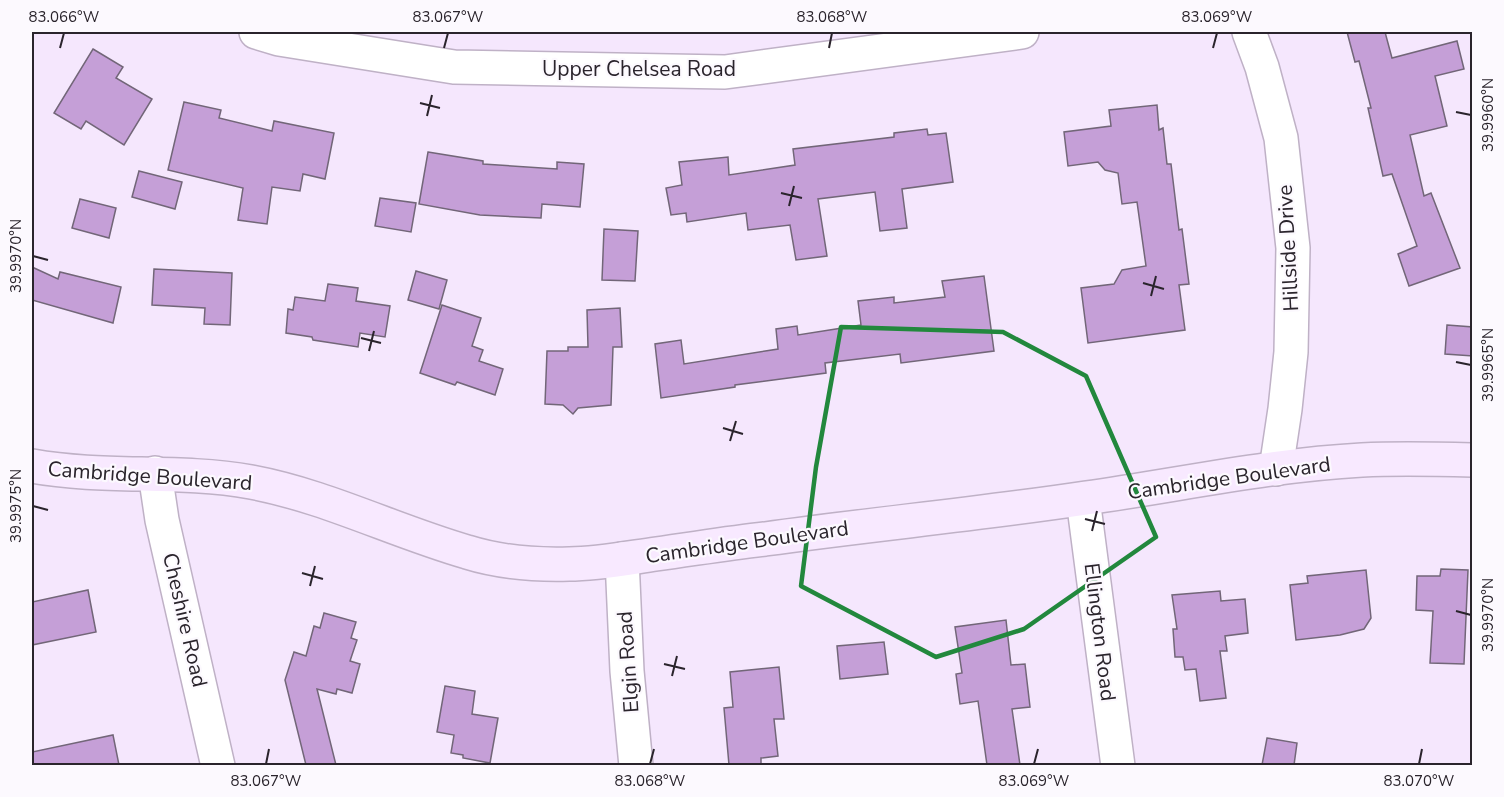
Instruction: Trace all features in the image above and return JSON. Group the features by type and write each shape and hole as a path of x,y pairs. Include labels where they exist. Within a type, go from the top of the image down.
{"street":[{"name":"Upper Chelsea Road","path":"256,32 279,39 454,67 725,72 1022,32"},
{"name":"Hillside Drive","path":"1249,32 1262,67 1281,138 1293,248 1291,352 1276,469"},
{"name":"Cambridge Boulevard","path":"32,466 64,470 206,476 250,482 298,492 469,553 514,562 570,564 1083,499 1276,469 1361,460 1424,458 1473,460"},
{"name":"Cheshire Road","path":"155,473 162,520 218,765"},
{"name":"Ellington Road","path":"1083,499 1118,765"},
{"name":"Elgin Road","path":"622,559 627,671 636,765"}],"highlighted area":[{"path":"841,327 1003,332 1086,376 1156,537 1024,629 936,657 801,586 816,467"}],"building":[{"path":"1347,32 1385,32 1392,58 1457,41 1464,69 1435,76 1447,126 1410,135 1424,196 1431,193 1460,268 1409,286 1398,254 1417,246 1392,174 1383,176 1368,108 1371,108 1359,61 1355,62"},
{"path":"93,49 123,67 116,78 152,99 124,145 86,121 81,129 54,113"},
{"path":"184,102 221,110 219,118 272,131 274,121 334,133 325,179 303,174 300,191 272,187 267,224 238,220 243,188 168,170"},
{"path":"1157,105 1159,130 1163,128 1167,164 1171,164 1179,230 1182,229 1189,284 1179,285 1185,330 1088,343 1081,288 1114,284 1122,270 1146,266 1137,202 1122,204 1118,173 1105,170 1098,162 1068,166 1064,132 1111,126 1109,110"},
{"path":"927,129 928,135 946,133 953,182 902,189 907,228 880,231 875,192 818,199 827,256 796,260 790,225 748,230 746,213 687,222 686,213 671,215 666,188 682,185 679,162 728,157 729,175 795,165 793,149 894,137 894,133"},
{"path":"428,152 483,161 483,164 557,169 557,162 584,164 580,207 542,204 541,218 480,215 419,204"},
{"path":"139,171 182,182 175,209 132,197"},
{"path":"380,198 416,203 411,232 375,226"},
{"path":"80,199 116,208 109,238 72,228"},
{"path":"604,229 638,231 635,281 602,280"},
{"path":"32,267 58,279 60,272 121,287 113,323 32,300"},
{"path":"154,269 232,273 230,325 204,324 205,308 152,305"},
{"path":"416,271 447,280 439,309 408,300"},
{"path":"984,276 994,351 901,363 900,354 825,363 826,373 661,398 655,344 681,340 684,364 778,349 776,329 797,326 798,335 861,325 858,301 894,297 894,303 945,297 942,281"},
{"path":"328,284 358,288 356,301 390,306 385,337 360,333 358,347 286,333 288,309 293,310 295,297 325,301"},
{"path":"442,305 481,318 472,346 483,350 479,361 503,369 495,395 420,373"},
{"path":"620,308 622,347 613,347 611,405 578,408 573,414 563,405 545,404 547,351 568,351 568,347 588,347 587,310"},
{"path":"1447,325 1473,327 1473,356 1445,354"},
{"path":"1441,569 1468,570 1464,664 1430,663 1433,611 1416,610 1417,576 1440,576"},
{"path":"1366,570 1371,618 1364,629 1340,635 1296,640 1290,585 1308,583 1307,576"},
{"path":"88,590 96,632 32,645 32,602"},
{"path":"1220,591 1221,601 1245,599 1248,633 1225,636 1227,651 1220,651 1226,698 1200,701 1196,669 1185,670 1183,657 1175,657 1173,629 1177,629 1172,595"},
{"path":"324,613 356,622 351,638 357,640 350,661 360,664 352,693 337,689 336,694 317,689 336,765 306,765 285,680 294,652 306,656 314,626 320,628"},
{"path":"1006,620 1011,665 1025,664 1030,707 1012,709 1020,765 987,765 978,701 960,704 956,674 962,673 955,627"},
{"path":"884,642 888,674 840,679 837,646"},
{"path":"779,667 784,719 774,719 778,756 761,758 761,765 729,765 724,708 733,707 730,672"},
{"path":"445,686 475,691 472,714 498,718 490,763 463,758 463,755 451,753 454,735 437,732"},
{"path":"113,735 119,765 32,765 32,752"},
{"path":"1267,738 1297,743 1294,765 1262,765"}]}
